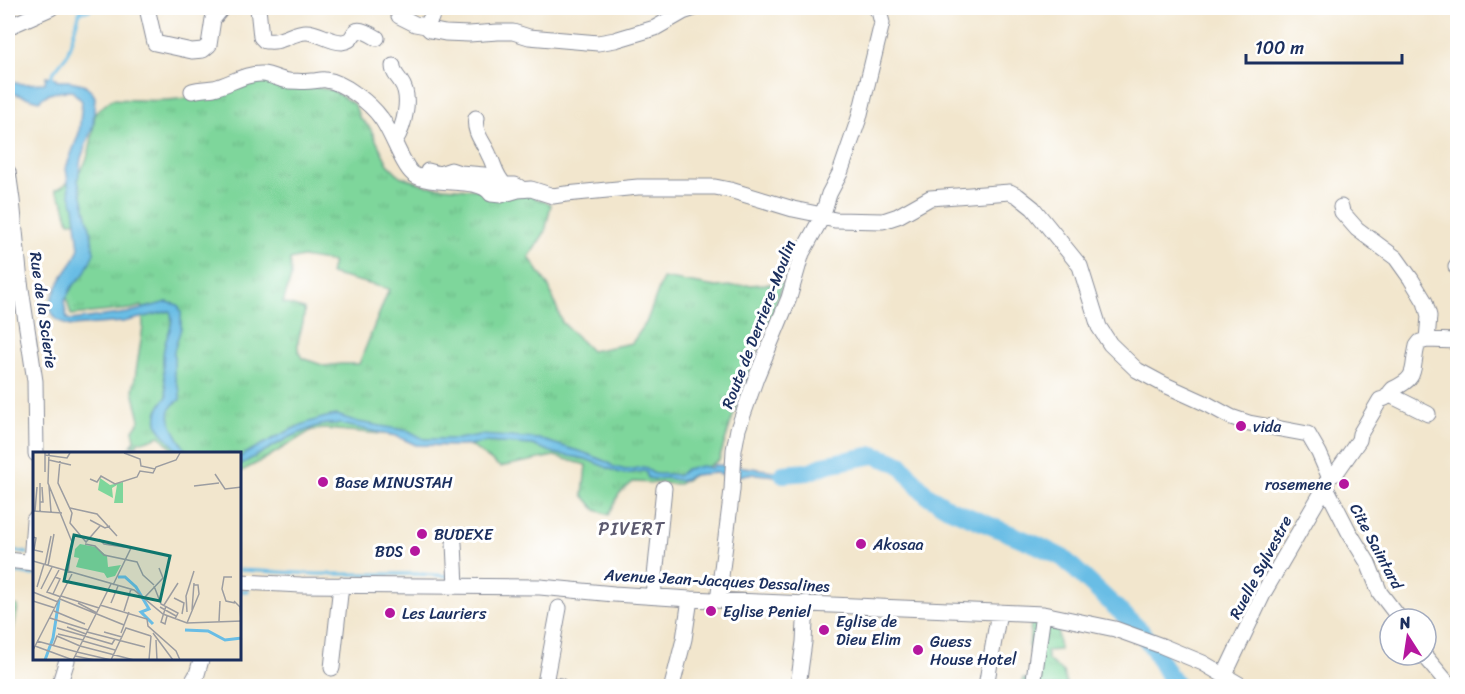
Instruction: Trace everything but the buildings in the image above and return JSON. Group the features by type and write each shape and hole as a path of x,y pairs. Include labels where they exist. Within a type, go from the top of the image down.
{"street":[{"path":"8,27 51,8"},
{"path":"147,8 155,43 192,51 203,50 209,45 213,18 222,8"},
{"path":"258,8 261,37 265,41 275,41 306,32 342,42 351,38 354,32 360,29 377,38"},
{"path":"397,8 399,16 415,24 426,26 430,30 469,34 513,32 529,37 598,43 655,28 695,8"},
{"path":"426,26 434,8"},
{"name":"Route de Derriere-Moulin","path":"718,600 732,490 734,450 742,418 789,298 802,253 822,216 859,118 882,23 882,9"},
{"path":"393,66 395,75 401,81 406,95 405,119 394,141"},
{"path":"192,91 217,88 236,79 264,74 284,80 324,79 337,83 364,99 380,116 401,156 414,174 428,181 483,186 491,194 496,195 525,189 557,197 566,194 639,187 715,187 822,216"},
{"path":"476,118 476,129 490,156 494,170 505,185"},
{"path":"414,174 426,170 434,174 442,174 450,170 484,176 505,185 515,185 525,189"},
{"name":"Rue de la Scierie","path":"8,172 20,282 35,381 36,452"},
{"name":"Cite Saintard","path":"822,216 835,220 883,221 898,216 930,198 1010,192 1017,196 1033,208 1080,266 1099,327 1110,344 1137,370 1231,417 1249,423 1308,434 1319,453 1329,493 1368,563 1380,593 1391,607"},
{"path":"1341,207 1342,212 1357,229 1396,258 1411,279 1425,302 1429,316 1427,340 1458,341"},
{"name":"Ruelle Sylvestre","path":"1224,676 1264,592 1326,482 1336,473 1354,448 1380,400 1387,398 1393,389 1412,376 1417,346 1420,342 1427,340"},
{"path":"1390,395 1428,414"},
{"path":"653,596 664,488"},
{"path":"8,560 32,559 33,540"},
{"path":"454,543 456,586"},
{"name":"Avenue Jean-Jacques Dessalines","path":"242,582 540,587 690,599 1043,614 1115,629 1162,646 1203,663 1242,687"},
{"path":"332,668 341,585"},
{"path":"672,687 684,639 690,599"},
{"path":"798,687 806,603"},
{"path":"560,608 545,683 560,687"},
{"path":"986,687 999,612"},
{"path":"1033,687 1043,614"},
{"path":"59,687 67,661"},
{"path":"190,687 201,661"},
{"path":"1433,667 1446,685"}],"green space":[{"path":"253,78 332,90 355,105 359,117 370,128 388,164 400,176 428,186 526,193 551,204 545,232 529,257 549,287 562,322 591,351 632,343 646,323 663,278 716,287 783,283 719,460 679,484 633,482 619,494 609,515 596,510 583,495 586,465 554,456 500,467 471,446 393,435 326,429 312,430 242,471 242,452 173,452 160,436 139,441 136,446 131,446 135,440 133,430 140,420 133,391 143,327 142,306 71,315 66,296 86,221 69,222 64,204 55,190 71,180 84,165 93,133 95,113 112,99 154,101 189,98","holes":["302,257 333,262 330,274 389,289 359,364 325,366 302,358 298,350 304,309 283,303 291,277 290,260"]},
{"path":"8,604 18,606 11,642 8,641"},
{"path":"1031,622 1058,628 1059,650 1046,651 1048,660 1063,672 1067,686 1021,686 1023,678 1033,682 1029,648"}],"water":[{"path":"46,76 56,78 57,81 83,84 95,97 93,126 81,158 78,180 94,253 84,274 72,287 64,302 67,319 127,313 167,302 178,305 181,312 181,328 174,351 174,372 180,391 180,400 172,406 169,417 186,452 178,452 160,430 157,421 159,408 167,397 163,357 171,324 170,311 123,322 72,326 56,319 51,311 50,302 79,248 74,206 66,168 79,133 82,101 72,91 50,94 39,101 8,92 8,82 45,83"},
{"path":"337,415 358,422 409,431 424,439 458,439 480,435 539,439 585,453 614,467 626,470 643,467 658,474 678,476 686,469 702,466 711,468 714,465 781,472 808,472 804,475 786,477 747,474 736,477 716,473 693,475 681,481 667,478 653,479 648,478 644,471 620,473 586,459 557,454 532,445 487,442 462,446 416,445 396,436 340,424 317,426 288,438 242,464 242,456 248,452 279,435"}],"waterway":[{"path":"51,79 52,74 67,55 81,8"},
{"path":"79,13 93,8"},
{"path":"783,474 808,472 828,464 874,455 900,464 927,495 948,508 1063,558 1141,631 1169,676 1179,686"},
{"path":"8,550 27,553"},
{"path":"242,570 450,576"},
{"path":"8,572 33,575"},
{"path":"242,591 248,591"}],"place":[{"name":"vida","path":"1241,426"},
{"name":"Base MINUSTAH","path":"323,482"},
{"name":"rosemene","path":"1344,484"},
{"name":"BUDEXE","path":"422,534"},
{"name":"Akosaa","path":"861,544"},
{"name":"BDS","path":"415,551"},
{"name":"Eglise Peniel","path":"711,611"},
{"name":"Les Lauriers","path":"390,613"},
{"name":"Eglise de Dieu Elim","path":"824,630"},
{"name":"Guess House Hotel","path":"918,650"}],"district":[{"name":"PIVERT","path":"632,529"}]}
